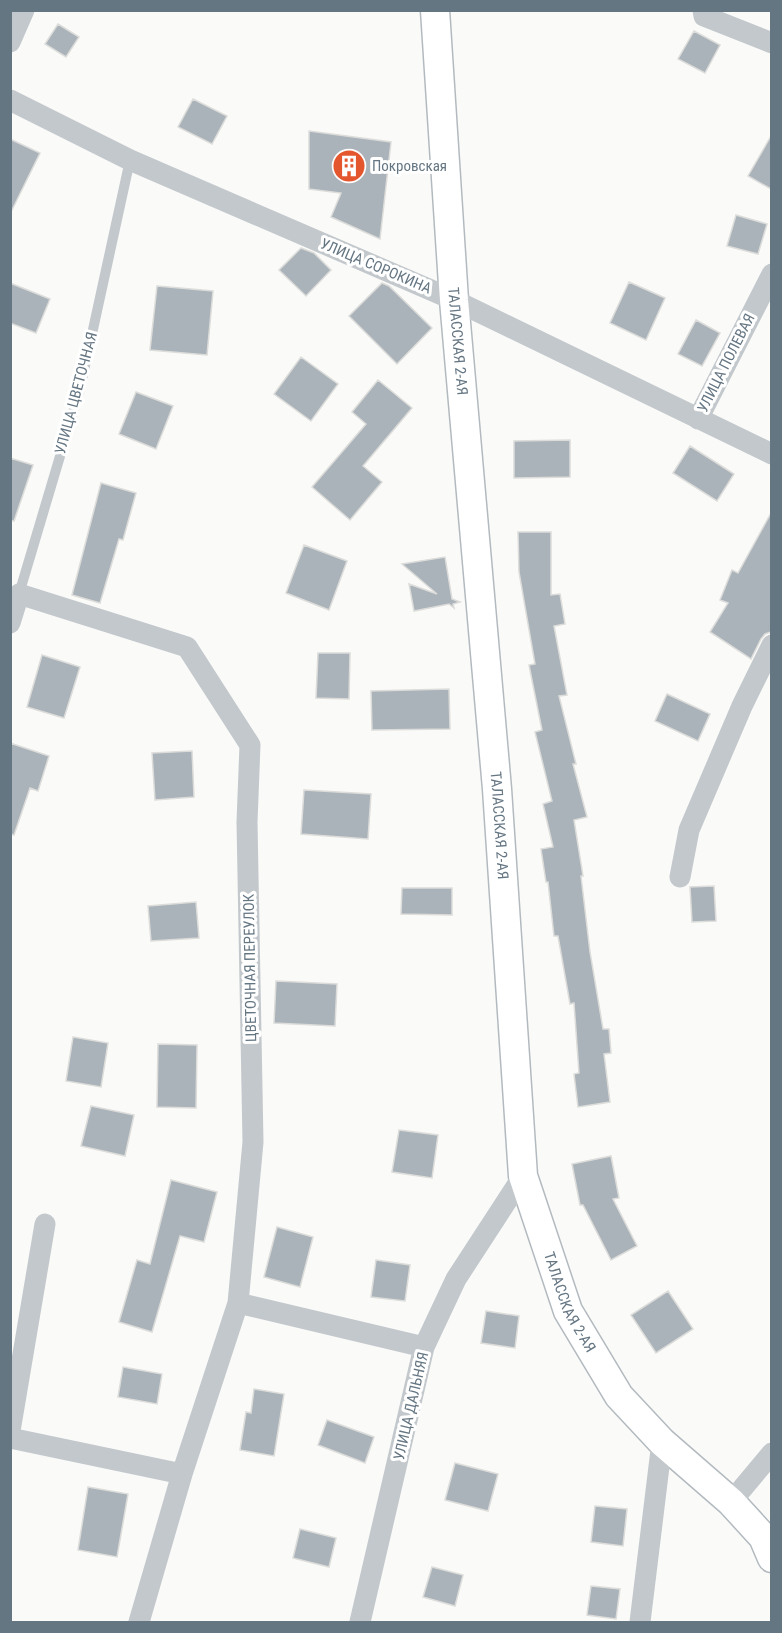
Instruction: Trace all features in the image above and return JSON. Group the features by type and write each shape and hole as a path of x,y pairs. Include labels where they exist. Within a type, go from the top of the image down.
{"street":[{"path":"10,42 24,10"},
{"name":"ТАЛАССКАЯ 2-АЯ","path":"435,10 454,300 497,789 523,1176 568,1311 619,1396 662,1442 731,1502 763,1537 771,1558"},
{"path":"703,10 704,16 771,43"},
{"name":"УЛИЦА СОРОКИНА","path":"10,100 130,159 454,300 771,454"},
{"name":"УЛИЦА ПОЛЕВАЯ","path":"698,419 771,274"},
{"name":"УЛИЦА ЦВЕТОЧНАЯ","path":"10,623 19,594"},
{"name":"ЦВЕТОЧНАЯ ПЕРЕУЛОК","path":"19,594 187,647 250,745 247,822 253,1142 238,1303 182,1474 139,1623"},
{"path":"680,876 689,830 771,645"},
{"name":"УЛИЦА ДАЛЬНЯЯ","path":"360,1623 424,1347 456,1280 523,1176"},
{"path":"10,1431 45,1224"},
{"path":"238,1303 424,1347"},
{"path":"10,1438 182,1474"},
{"path":"641,1615 662,1442"},
{"path":"731,1502 771,1453"}],"lane":[{"name":"УЛИЦА ЦВЕТОЧНАЯ","path":"19,594 80,389 130,159"}],"building":[{"path":"58,24 79,37 66,57 45,44"},
{"path":"694,31 720,45 705,73 678,59"},
{"path":"193,99 227,116 212,144 178,127"},
{"name":"Покровская","path":"309,131 391,142 380,239 331,217 341,193 309,189"},
{"path":"771,136 771,189 748,176"},
{"path":"10,139 40,153 10,214"},
{"path":"736,215 767,224 758,254 727,246"},
{"path":"301,248 314,253 331,270 306,296 279,270"},
{"path":"629,282 665,298 646,340 610,323"},
{"path":"10,283 50,299 36,333 10,323"},
{"path":"382,283 389,286 432,328 397,364 349,316"},
{"path":"157,286 213,291 207,355 150,350"},
{"path":"696,320 720,333 702,366 678,354"},
{"path":"301,357 338,384 311,421 274,394"},
{"path":"378,380 412,408 363,466 382,482 350,520 312,487 366,424 352,412"},
{"path":"136,392 173,406 156,449 119,434"},
{"path":"570,440 570,477 514,478 514,441"},
{"path":"690,446 734,474 717,501 673,473"},
{"path":"10,458 33,465 14,521 10,520"},
{"path":"101,483 136,493 123,540 119,539 100,603 72,595"},
{"path":"771,513 771,632 765,634 761,639 751,659 710,632 728,603 720,600 732,570 738,573"},
{"path":"518,532 551,532 551,595 560,594 565,624 554,626 567,695 559,696 587,817 574,820 583,876 581,876 590,952 603,1029 609,1029 611,1053 604,1054 610,1102 578,1107 574,1074 579,1073 574,1003 570,1004 558,936 554,936 548,882 546,882 541,849 553,847 543,804 552,801 535,732 542,730 529,665 535,664 519,572"},
{"path":"304,545 347,561 329,610 286,593"},
{"path":"445,557 452,599 460,602 453,604 454,608 449,604 414,611 409,584 437,594 402,564"},
{"path":"318,653 350,653 349,699 316,698"},
{"path":"42,655 80,667 64,718 27,707"},
{"path":"449,689 450,729 372,730 371,691"},
{"path":"667,694 710,714 698,741 655,721"},
{"path":"10,743 49,756 38,791 30,788 14,835 10,834"},
{"path":"192,751 194,797 155,800 152,753"},
{"path":"304,790 371,794 368,839 301,834"},
{"path":"714,886 716,921 692,922 690,887"},
{"path":"402,888 452,888 452,915 401,914"},
{"path":"196,902 199,938 151,941 148,906"},
{"path":"276,981 337,984 335,1026 274,1023"},
{"path":"73,1037 108,1043 101,1087 66,1081"},
{"path":"158,1044 197,1045 196,1108 157,1107"},
{"path":"91,1106 134,1115 125,1156 81,1146"},
{"path":"399,1130 438,1135 432,1178 392,1172"},
{"path":"611,1156 619,1198 613,1199 637,1246 611,1260 583,1205 580,1205 572,1164"},
{"path":"171,1180 217,1192 204,1242 180,1236 152,1332 119,1322 137,1260 150,1264"},
{"path":"277,1227 313,1237 300,1287 264,1277"},
{"path":"376,1260 410,1265 405,1301 371,1297"},
{"path":"668,1291 693,1329 656,1353 631,1315"},
{"path":"486,1311 519,1316 515,1348 481,1343"},
{"path":"123,1367 162,1374 157,1404 118,1397"},
{"path":"254,1389 284,1394 274,1456 240,1450 246,1412 251,1413"},
{"path":"327,1420 374,1437 365,1463 318,1445"},
{"path":"455,1463 498,1474 488,1511 445,1500"},
{"path":"88,1487 128,1494 117,1557 78,1550"},
{"path":"595,1506 627,1509 623,1546 591,1542"},
{"path":"300,1529 336,1538 329,1567 293,1558"},
{"path":"432,1567 463,1575 455,1606 423,1597"},
{"path":"591,1586 620,1589 616,1619 587,1615"}],"place":[{"name":"Покровская","path":"349,166"}]}
